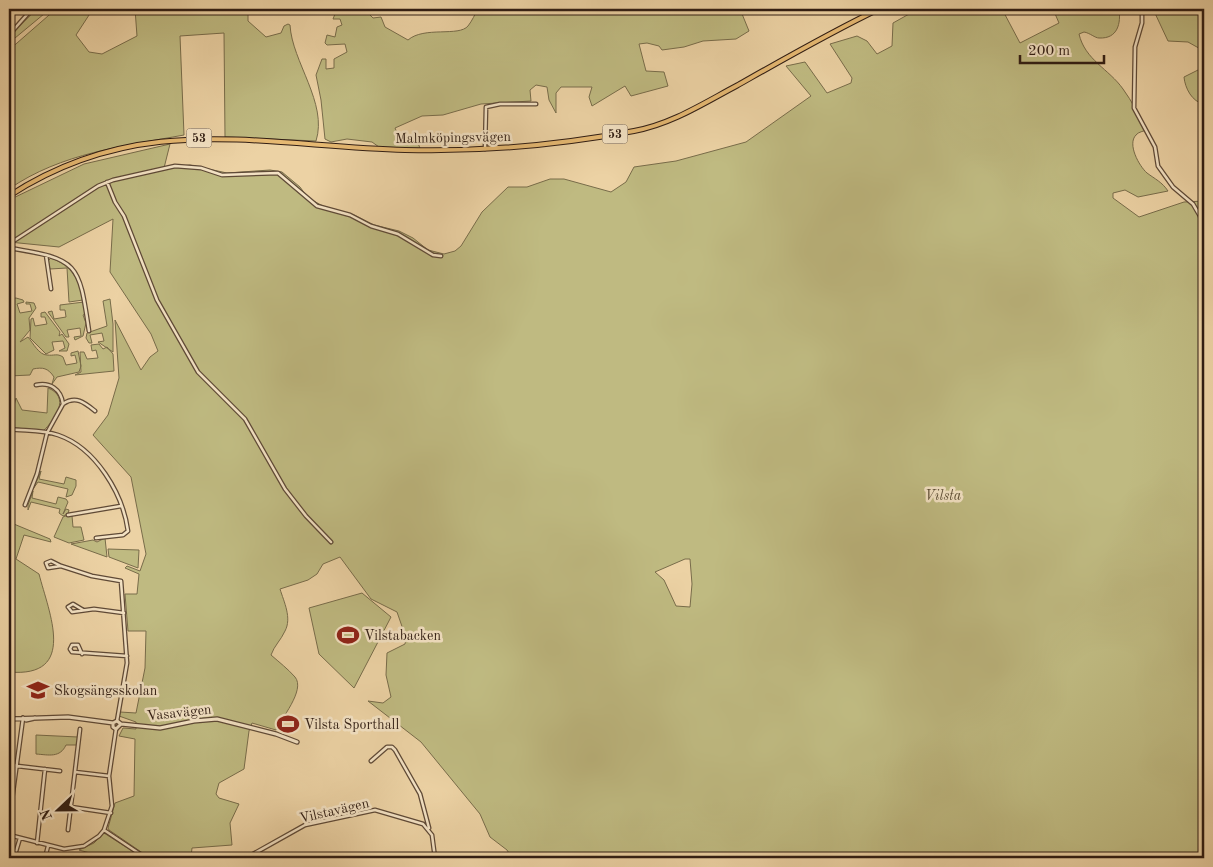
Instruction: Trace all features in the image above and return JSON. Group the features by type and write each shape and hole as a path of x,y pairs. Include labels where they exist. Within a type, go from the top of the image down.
{"main road":[{"name":"Malmköpingsvägen","path":"9,196 46,175 80,161 120,149 172,140 233,138 409,150 485,149 620,134 665,122 879,9"}],"street":[{"path":"9,35 32,9"},
{"path":"1142,9 1142,22 1135,47 1134,108 1155,147 1158,166 1173,187 1193,204 1200,216 1204,230"},
{"path":"485,149 486,106 536,104"},
{"path":"9,244 39,223 107,182 175,166 200,168 228,175 278,173 317,206 350,215 375,228 398,234 433,255 440,256"},
{"path":"107,182 115,202 124,216 157,300 198,372 246,419 284,490 330,542"},
{"path":"9,248 46,255 66,263 78,276 83,289 89,331"},
{"path":"46,255 51,289"},
{"path":"25,505 37,474 47,433 62,404 61,396 56,389 45,384 36,385"},
{"path":"62,404 72,400 79,400 96,411"},
{"path":"9,429 47,433 67,439 92,459 109,481 121,506 127,533 96,538"},
{"path":"68,515 121,506"},
{"path":"61,566 48,568 46,564 51,561 92,576 121,582 127,656 118,721"},
{"path":"83,610 73,604 68,607 70,612 105,610 124,613"},
{"path":"82,654 78,645 72,645 70,648 72,652 82,654 127,656"},
{"path":"78,689 121,695"},
{"path":"9,822 23,718"},
{"path":"9,719 66,718 113,723 118,721"},
{"name":"Vasavägen","path":"121,724 160,728 200,720 218,719 276,734 297,742"},
{"path":"9,835 64,849 79,847 92,841 104,830 113,803 109,776 116,729 121,724 118,721"},
{"path":"113,723 113,727 116,729"},
{"path":"68,830 80,728"},
{"path":"371,761 387,747 392,747 396,750 420,794 433,838 435,858"},
{"path":"9,765 60,771"},
{"path":"37,842 45,768"},
{"path":"75,772 109,776"},
{"path":"71,807 111,813"},
{"name":"Vilstavägen","path":"246,858 305,825 366,811 380,810 407,818 423,824 430,830"},
{"path":"104,830 146,858"},
{"path":"14,858 20,838"},
{"path":"45,858 48,846"}],"green space":[{"path":"37,9 50,9 9,43 9,36"},
{"path":"56,9 89,9 91,12 76,35 89,52 102,54 137,36 135,9 248,9 248,21 266,37 281,33 284,26 290,25 292,39 314,97 318,127 316,141 225,137 224,33 180,36 184,135 116,147 71,159 29,177 9,189 9,50"},
{"path":"337,9 369,14 373,18 381,17 385,27 408,40 423,33 463,29 468,26 478,9 740,9 749,31 736,39 703,41 684,47 662,50 659,46 647,43 639,44 646,71 664,72 668,86 631,96 625,86 592,106 589,97 592,87 561,87 556,93 556,113 549,100 547,87 536,85 530,90 531,101 481,104 443,115 422,116 395,128 398,135 409,141 417,141 420,148 379,147 372,142 347,139 331,142 325,139 316,75 322,59 326,59 326,69 334,68 334,59 347,52 345,44 327,45 325,43 327,35 335,37 337,27 342,25 340,19 333,19"},
{"name":"Vilsta","path":"918,9 1002,9 1020,43 1059,23 1053,9 1119,9 1119,25 1110,36 1099,38 1084,32 1079,34 1086,51 1117,82 1147,130 1138,133 1134,139 1133,149 1135,155 1144,170 1168,191 1138,197 1125,190 1113,193 1113,198 1139,217 1184,202 1204,201 1204,858 512,858 507,850 490,837 480,814 421,742 368,701 383,703 391,697 386,675 387,653 405,644 406,638 397,612 371,599 340,557 323,564 317,574 308,580 280,589 287,610 288,621 282,637 271,655 295,677 298,683 297,689 291,705 276,730 252,723 249,731 244,769 219,783 216,794 219,798 239,804 230,823 232,845 192,848 191,857 187,858 150,858 109,830 115,803 134,796 135,739 119,736 123,728 136,729 136,722 119,716 120,712 136,713 145,668 146,631 128,631 125,594 137,594 139,574 125,568 127,566 140,571 146,554 131,477 93,435 108,415 119,378 115,320 141,370 150,357 158,351 151,334 110,272 113,219 59,247 9,242 9,200 84,164 170,144 164,168 190,165 227,173 270,170 282,172 300,187 308,198 323,206 354,215 374,225 399,231 413,238 428,250 444,254 455,251 461,246 482,212 508,187 527,187 550,179 564,179 611,192 626,182 634,167 676,161 746,142 811,96 786,66 805,62 827,93 851,83 852,78 830,44 857,36 867,41 877,54 892,46 893,23","holes":["685,559 690,559 692,584 690,607 676,606 664,580 655,572"]},
{"path":"1153,9 1204,9 1204,51 1188,42 1168,41"},
{"path":"1204,67 1204,104 1200,103 1190,94 1184,77"},
{"path":"51,258 64,265 69,269 73,274 77,280 83,300 69,302 67,268 50,269 48,261"},
{"path":"16,298 24,302 17,304 20,313 32,311 30,304 26,304 26,302 34,303 36,308 29,318 30,330 20,342 28,337 41,353 61,356 66,365 77,363 75,355 71,356 71,353 78,351 81,366 79,372 57,377 52,384 54,377 50,372 42,368 33,369 30,375 9,376 9,299"},
{"path":"110,299 113,324 113,352 98,342 104,341 102,333 90,335 92,343 89,343 86,338 87,333 107,326 103,301"},
{"path":"84,302 85,314 83,315 86,323 83,336 75,340 74,337 81,336 80,328 67,330 69,337 66,337 48,312 52,311 54,319 66,317 65,310 60,310 60,305"},
{"path":"45,312 60,332 59,336 62,334 69,344 67,351 59,351 65,348 63,341 52,342 54,350 46,354 30,338 31,319 33,318 35,326 47,324 45,317 41,317 41,313"},
{"path":"99,344 103,349 107,347 113,354 114,371 75,375 81,372 80,352 84,352 87,359 98,358 96,350 92,351 91,345"},
{"path":"48,388 59,397 60,403 56,415 43,431 9,427 9,411 13,410 16,398 22,410 47,413"},
{"path":"41,471 39,479 64,484 66,477 76,480 76,486 72,495 66,497 68,489 38,482 33,489"},
{"path":"33,491 32,498 56,504 58,497 66,499 68,502 63,514 66,509 69,510 68,514 63,516 59,513 60,509 31,502 28,510"},
{"path":"72,516 73,527 81,527 84,540 69,543 54,537 63,517"},
{"path":"9,522 50,539 51,542 24,535 16,559 39,574 52,624 54,640 51,654 44,665 31,671 9,672"},
{"path":"105,538 107,557 71,544 93,540 97,542"},
{"path":"108,549 139,550 138,568 109,557"},
{"name":"Vilstabacken","path":"362,593 391,617 354,688 319,654 309,608"},
{"path":"36,735 78,737 77,745 66,745 61,752 54,755 36,754"},
{"path":"104,833 143,858 108,858 79,850 94,843"}],"place":[{"name":"Vilstabacken","path":"348,635"},
{"name":"Skogsängsskolan","path":"38,690"},
{"name":"Vilsta Sporthall","path":"288,724"}]}
